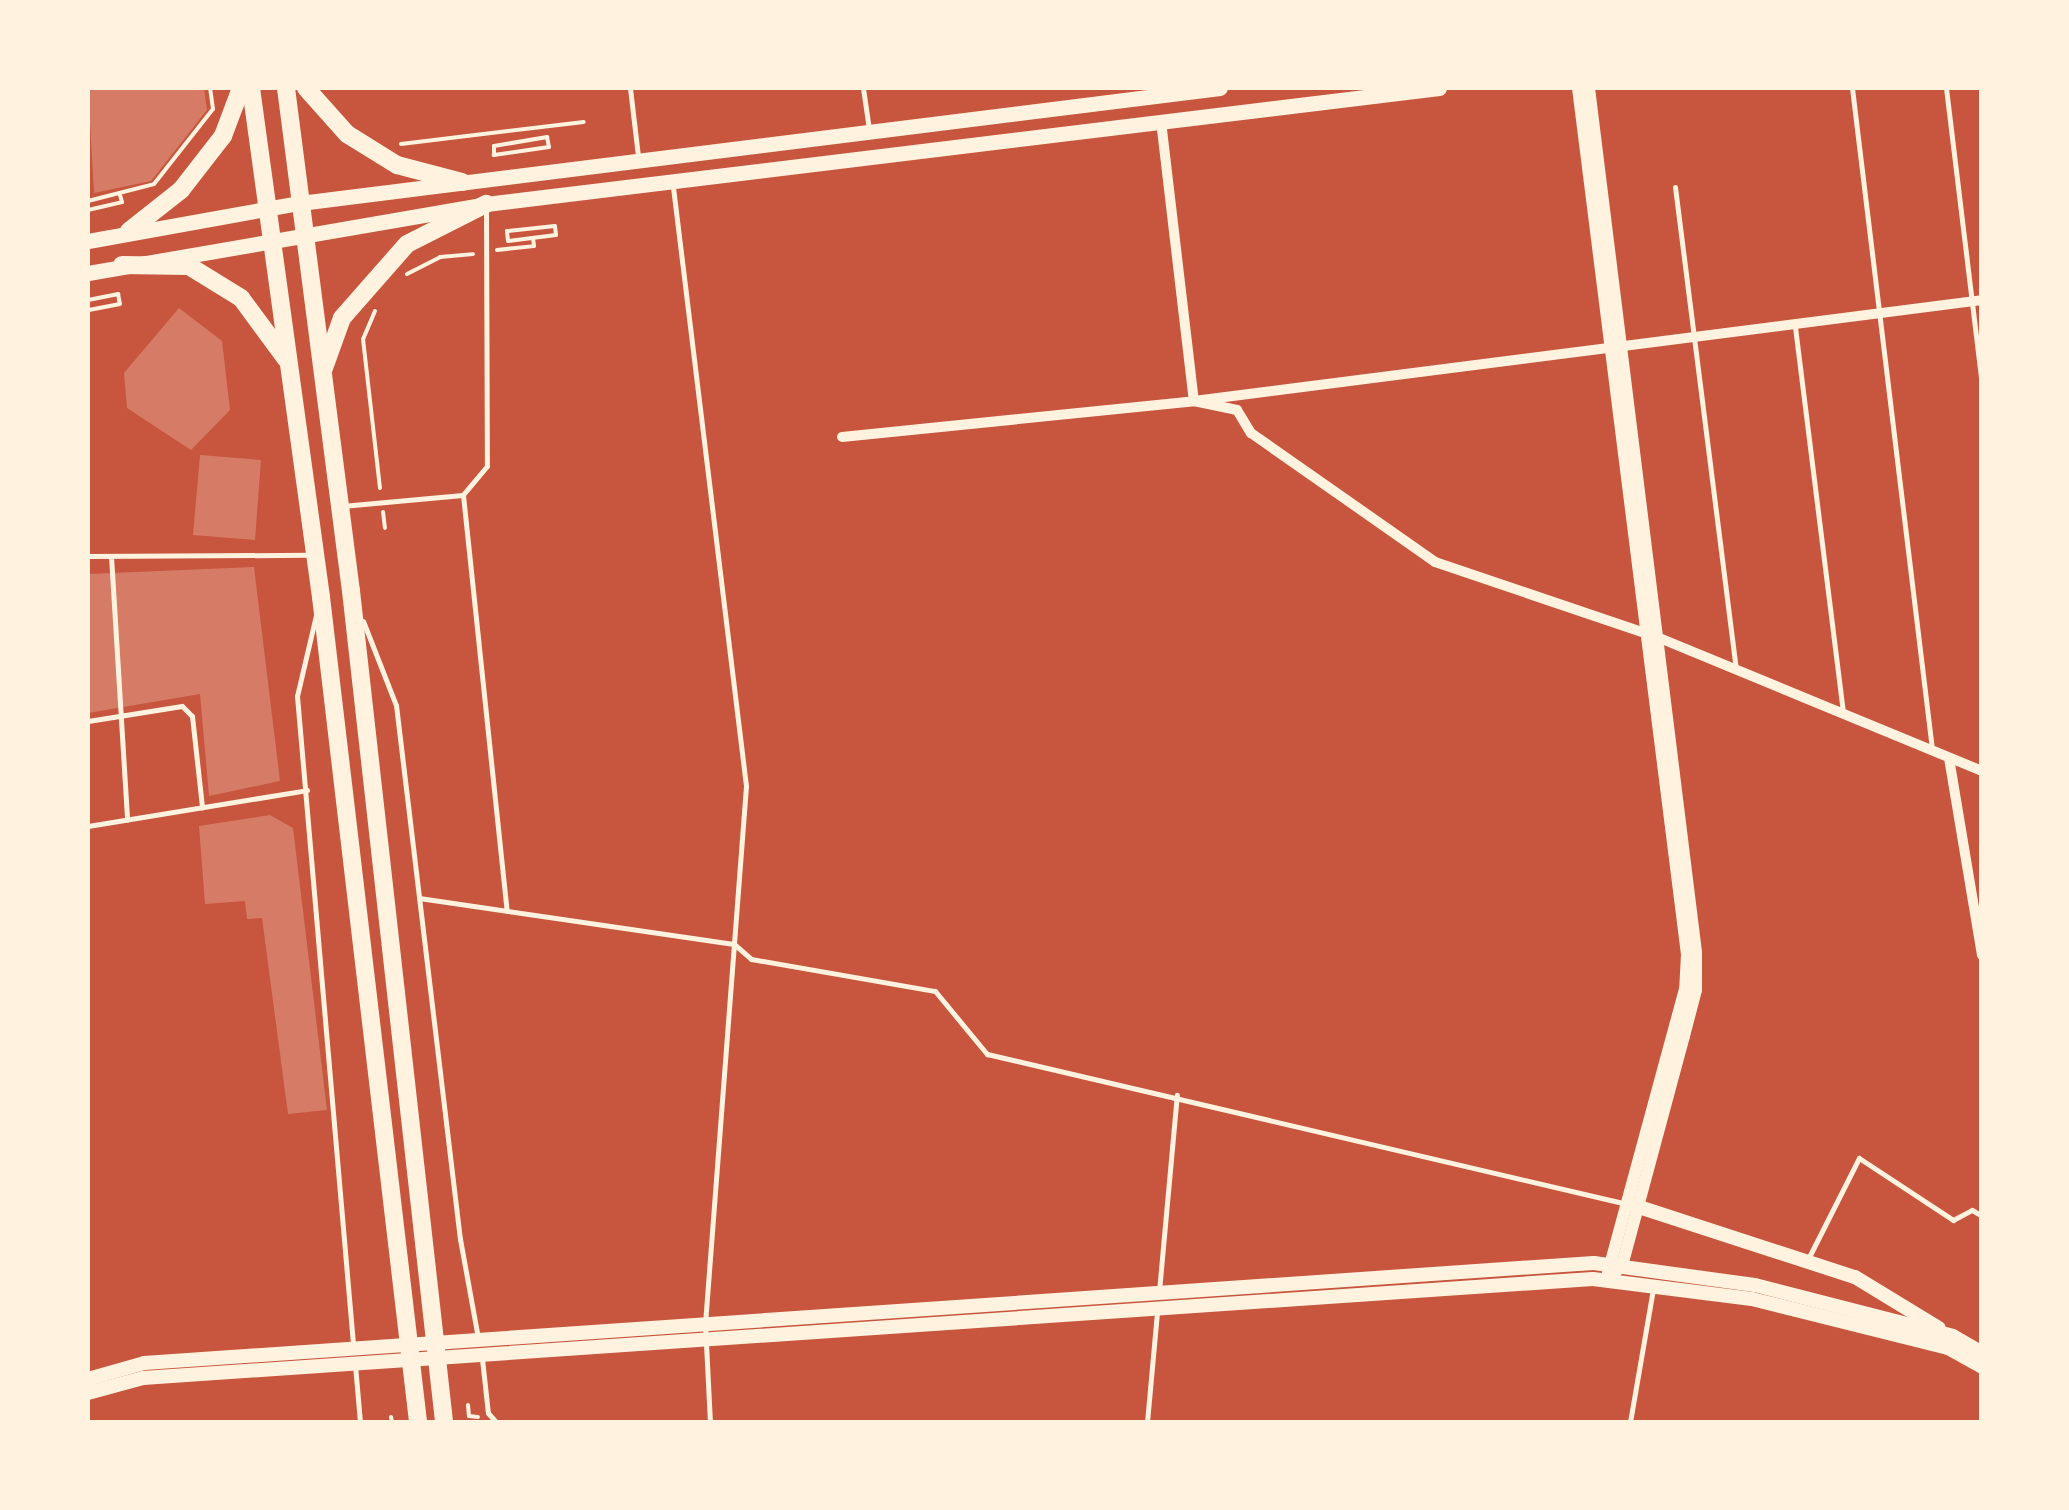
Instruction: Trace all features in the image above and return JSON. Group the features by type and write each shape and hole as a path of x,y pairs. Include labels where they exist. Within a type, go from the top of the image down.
{"highway":[{"path":"129,231 181,190 212,150 241,88"},
{"path":"251,88 315,555 418,1422"},
{"path":"286,88 351,591 444,1422"},
{"path":"306,88 347,134 397,165 462,182"},
{"path":"322,373 342,318 406,244 486,204"},
{"path":"122,265 189,266 241,298 288,362"}],"main road":[{"path":"88,240 300,202 1220,88"},
{"path":"88,273 271,237 486,204 1438,88"},
{"path":"1631,1205 1808,1258 1855,1277 1982,1353"},
{"path":"88,1393 143,1378 354,1356 1158,1301 1615,1265 1755,1284 1953,1336"},
{"path":"1158,1301 1607,1280 1752,1298 1948,1348 1982,1367"},
{"path":"88,1379 144,1363 354,1356"}],"street":[{"path":"1578,88 1615,346 1696,990 1615,1265 1607,1280"},
{"path":"1589,88 1615,346"},
{"path":"1161,121 1194,401"},
{"path":"842,437 1194,401 1976,301"},
{"path":"1194,401 1237,410 1250,433 1435,562 1652,636 1982,771"},
{"path":"1949,758 1982,954"}],"lane":[{"path":"630,88 638,159"},
{"path":"864,88 870,130"},
{"path":"1852,88 1932,752"},
{"path":"1946,88 1976,301 1982,384"},
{"path":"673,184 746,786 706,1332 710,1422"},
{"path":"1675,188 1736,672"},
{"path":"339,506 462,495 487,466 491,252 486,204"},
{"path":"1795,323 1844,716"},
{"path":"462,495 508,911"},
{"path":"88,556 315,555"},
{"path":"111,556 126,820"},
{"path":"351,591 396,705 460,1239 488,1413 496,1422"},
{"path":"320,597 297,696 360,1422"},
{"path":"88,721 182,706 192,716 202,807"},
{"path":"88,826 307,790"},
{"path":"419,898 734,944 751,959 935,991 987,1054 1177,1095 1631,1205"},
{"path":"1147,1422 1177,1095"},
{"path":"1808,1258 1858,1158 1953,1220 1972,1210 1982,1216"},
{"path":"1630,1422 1653,1286"}],"path":[{"path":"88,202 154,184 213,109 210,88"},
{"path":"387,139 405,145 584,122"},
{"path":"522,130 526,140"},
{"path":"547,137 548,147 494,155 494,146 526,140 547,137"},
{"path":"88,210 122,202 120,195"},
{"path":"556,226 556,235 536,238 508,241 506,231 556,226"},
{"path":"401,279 440,257 534,246 536,238"},
{"path":"91,293 94,309"},
{"path":"88,300 118,294 120,304 88,310"},
{"path":"378,306 363,339 384,528"},
{"path":"468,1405 469,1416"}],"building":[{"path":"88,88 204,88 207,110 151,181 94,193"},
{"path":"179,308 222,341 230,410 191,450 127,408 124,373"},
{"path":"200,455 261,460 255,540 193,535"},
{"path":"254,567 280,781 209,796 200,694 88,713 88,574"},
{"path":"270,815 293,828 327,1110 288,1114 262,918 247,919 245,901 205,904 199,826"}]}
